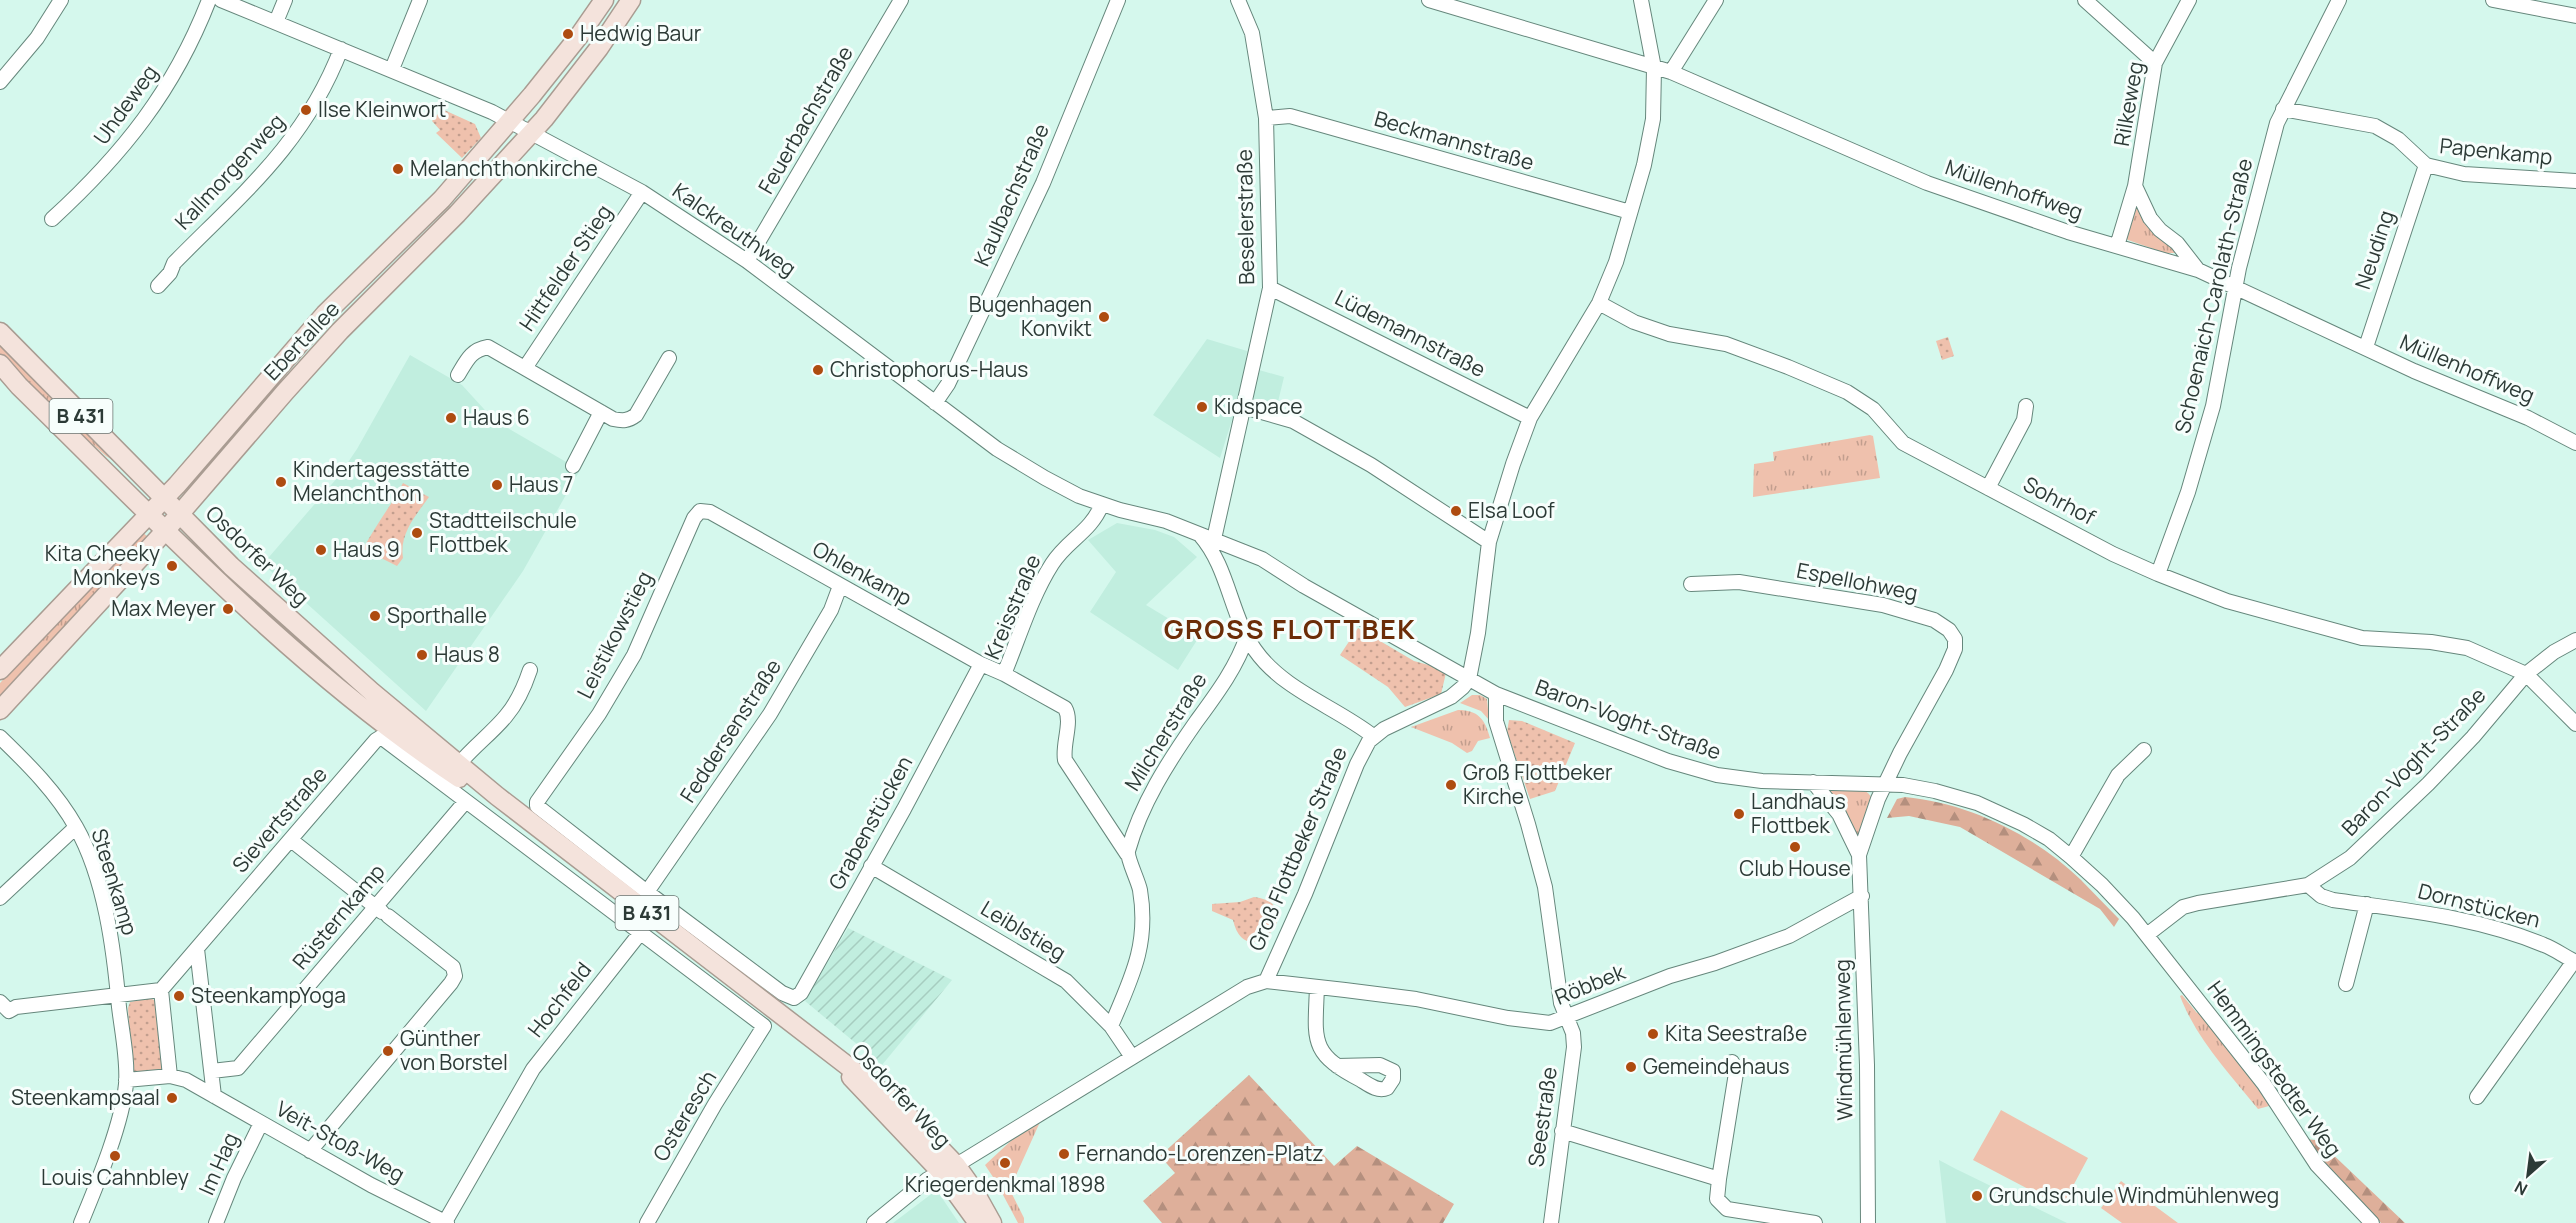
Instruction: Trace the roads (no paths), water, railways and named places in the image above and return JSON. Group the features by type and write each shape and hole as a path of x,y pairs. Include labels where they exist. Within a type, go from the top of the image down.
{"main road":[{"name":"Ebertallee","path":"0,670 164,498 325,314 442,199 510,122 579,36 604,0"},
{"name":"Ebertallee","path":"0,710 165,531 340,332 458,214 532,133 599,48 631,0"},
{"name":"Osdorfer Weg","path":"0,332 231,566 308,635 497,796 828,1051 869,1080 897,1104 949,1168"},
{"name":"Osdorfer Weg","path":"0,364 19,386 165,531 315,667 372,714 453,774 497,796"},
{"name":"B 431","path":"949,1168 978,1223"},
{"name":"B 431","path":"949,1168 974,1189 992,1223"}],"street":[{"path":"0,82 37,38 61,0"},
{"name":"Uhdeweg","path":"52,219 102,171 155,106 189,48 209,0"},
{"name":"Kalckreuthweg","path":"221,0 392,69 510,122 642,192 747,261 1018,463 1061,487 1102,504 1166,521 1198,533"},
{"path":"276,22 285,0"},
{"path":"392,69 420,0"},
{"name":"Feuerbachstraße","path":"747,261 902,0"},
{"name":"Kaulbachstraße","path":"935,403 948,384 1043,183 1118,0"},
{"name":"Beselerstraße","path":"1214,539 1270,288 1266,118 1252,33 1238,0"},
{"name":"Müllenhoffweg","path":"1429,0 1671,72 1927,183 2058,229 2198,270 2414,370 2528,418 2576,443"},
{"path":"1469,678 1478,633 1489,542 1530,418 1599,303 1616,262 1644,165 1653,119 1654,68 1641,0"},
{"path":"1671,72 1716,0"},
{"path":"2085,0 2155,63"},
{"name":"Rilkeweg","path":"2117,246 2135,186 2155,63 2189,0"},
{"name":"Schoenaich-Carolath-Straße","path":"2158,574 2188,492 2213,406 2239,268 2283,109 2339,0"},
{"path":"2493,0 2576,16"},
{"name":"Kallmorgenweg","path":"158,286 170,273 174,263 287,147 317,103 341,49"},
{"name":"Papenkamp","path":"2283,109 2375,126 2398,139 2426,165 2464,174 2576,181"},
{"name":"Beckmannstraße","path":"1266,118 1290,116 1630,212"},
{"name":"Neuding","path":"2366,347 2426,165"},
{"path":"2135,186 2150,218 2160,230 2177,243 2198,270"},
{"name":"Hittfelder Stieg","path":"525,368 642,192"},
{"name":"Lüdemannstraße","path":"1270,288 1530,418"},
{"name":"Sohrhof","path":"1599,303 1634,322 1669,333 1726,344 1788,366 1847,392 1873,408 1903,442 2113,554 2158,574 2227,601 2362,638 2431,642 2467,648 2526,674"},
{"path":"458,375 476,349 488,347 601,412 622,421 630,420 636,415 669,358"},
{"path":"1988,488 2024,420 2026,406"},
{"path":"1244,407 1293,421 1371,465 1489,542"},
{"path":"573,466 601,412"},
{"name":"Kreisstraße","path":"1102,504 1090,526 1064,549 1051,566 1004,674 1066,710 1065,760 1127,855"},
{"name":"Ohlenkamp","path":"700,511 710,512 981,664 1004,674"},
{"name":"Leistikowstieg","path":"647,892 539,810 537,802 599,714 633,655 693,518 700,511"},
{"path":"1198,533 1211,549 1247,636 1260,657 1289,682 1373,736"},
{"name":"Baron-Voght-Straße","path":"1198,533 1268,561 1304,586 1496,694 1692,769 1740,779 1886,783 1935,791 1977,803 2049,839 2102,885 2148,934 2171,915 2191,905 2308,885 2350,858 2473,737 2526,674 2554,652 2576,640"},
{"path":"1222,571 1228,561 1244,551"},
{"name":"Espellohweg","path":"1691,584 1739,582 1883,604 1925,616 1949,630 1955,639 1953,654 1886,783"},
{"name":"Feddersenstraße","path":"647,892 770,714 831,610 840,586"},
{"name":"Milcherstraße","path":"1127,855 1144,806 1174,755 1216,694 1247,636"},
{"name":"Grabenstücken","path":"794,998 801,993 904,809 981,664"},
{"path":"459,764 474,746 506,716 526,683 530,670"},
{"path":"2526,674 2576,724"},
{"name":"Groß Flottbeker Straße","path":"874,1223 911,1192 949,1168 1247,987 1266,981 1312,877 1357,764 1373,736 1444,701 1460,691 1469,678"},
{"name":"Seestraße","path":"1496,694 1496,721 1545,887 1561,1003 1573,1033 1574,1047 1551,1223"},
{"path":"372,714 381,737 641,932"},
{"name":"Steenkamp","path":"0,737 37,774 76,827 85,844 106,916 115,961 126,1080 121,1107 108,1150 81,1223"},
{"name":"Sievertstraße","path":"161,990 376,740 381,737"},
{"path":"2071,857 2118,775 2144,750"},
{"name":"Windmühlenweg","path":"1813,782 1839,814 1860,855"},
{"name":"Windmühlenweg","path":"1868,1223 1860,855 1878,799 1886,783"},
{"name":"Rüsternkamp","path":"212,1071 238,1068 382,912 465,801"},
{"path":"0,898 76,827"},
{"path":"291,840 453,967 455,976 310,1151"},
{"path":"1112,1026 1134,974 1140,953 1142,930 1140,889 1127,855"},
{"name":"Leiblstieg","path":"871,866 1066,981 1112,1026 1132,1057"},
{"name":"Dornstücken","path":"2308,885 2321,896 2425,912 2513,934 2546,945 2575,962"},
{"path":"647,892 782,993 794,998 798,1027"},
{"name":"Röbbek","path":"1266,981 1416,999 1508,1018 1550,1023 1631,991 1789,936 1862,896"},
{"path":"2346,984 2367,904"},
{"name":"Osteresch","path":"641,932 764,1026 715,1104 646,1223"},
{"name":"Hochfeld","path":"438,1221 533,1069 641,932"},
{"name":"Hemmingstedter Weg","path":"2148,934 2264,1084 2306,1150 2336,1187 2372,1223"},
{"path":"197,949 214,1096"},
{"path":"2477,1097 2575,962"},
{"path":"1317,987 1316,1040 1322,1051 1336,1066"},
{"path":"3,1011 16,1007 161,990 170,1076"},
{"path":"1732,1062 1736,1073 1717,1199 1727,1209 1815,1223"},
{"path":"126,1080 170,1076 186,1080 214,1096"},
{"name":"Veit-Stoß-Weg","path":"214,1096 438,1221"},
{"name":"Im Hag","path":"216,1223 234,1178 261,1123"},
{"path":"1562,1131 1719,1179"}],"place":[{"name":"Hedwig Baur","path":"568,34"},
{"name":"Ilse Kleinwort","path":"306,110"},
{"name":"Melanchthonkirche","path":"398,169"},
{"name":"Bugenhagen Konvikt","path":"1104,317"},
{"name":"Christophorus-Haus","path":"818,370"},
{"name":"Kidspace","path":"1202,407"},
{"name":"Haus 6","path":"451,418"},
{"name":"Kindertagesstätte Melanchthon","path":"281,482"},
{"name":"Haus 7","path":"497,485"},
{"name":"Elsa Loof","path":"1456,511"},
{"name":"Stadtteilschule Flottbek","path":"417,533"},
{"name":"Haus 9","path":"321,550"},
{"name":"Kita Cheeky Monkeys","path":"172,566"},
{"name":"Max Meyer","path":"228,609"},
{"name":"Sporthalle","path":"375,616"},
{"name":"Haus 8","path":"422,655"},
{"name":"Groß Flottbeker Kirche","path":"1451,785"},
{"name":"Landhaus Flottbek","path":"1739,814"},
{"name":"Club House","path":"1795,847"},
{"name":"SteenkampYoga","path":"179,996"},
{"name":"Kita Seestraße","path":"1653,1034"},
{"name":"Günther von Borstel","path":"388,1051"},
{"name":"Gemeindehaus","path":"1631,1067"},
{"name":"Steenkampsaal","path":"172,1098"},
{"name":"Fernando-Lorenzen-Platz","path":"1064,1154"},
{"name":"Louis Cahnbley","path":"115,1156"},
{"name":"Kriegerdenkmal 1898","path":"1005,1163"},
{"name":"Grundschule Windmühlenweg","path":"1977,1196"}],"district":[{"name":"GROSS FLOTTBEK","path":"1290,630"}]}
